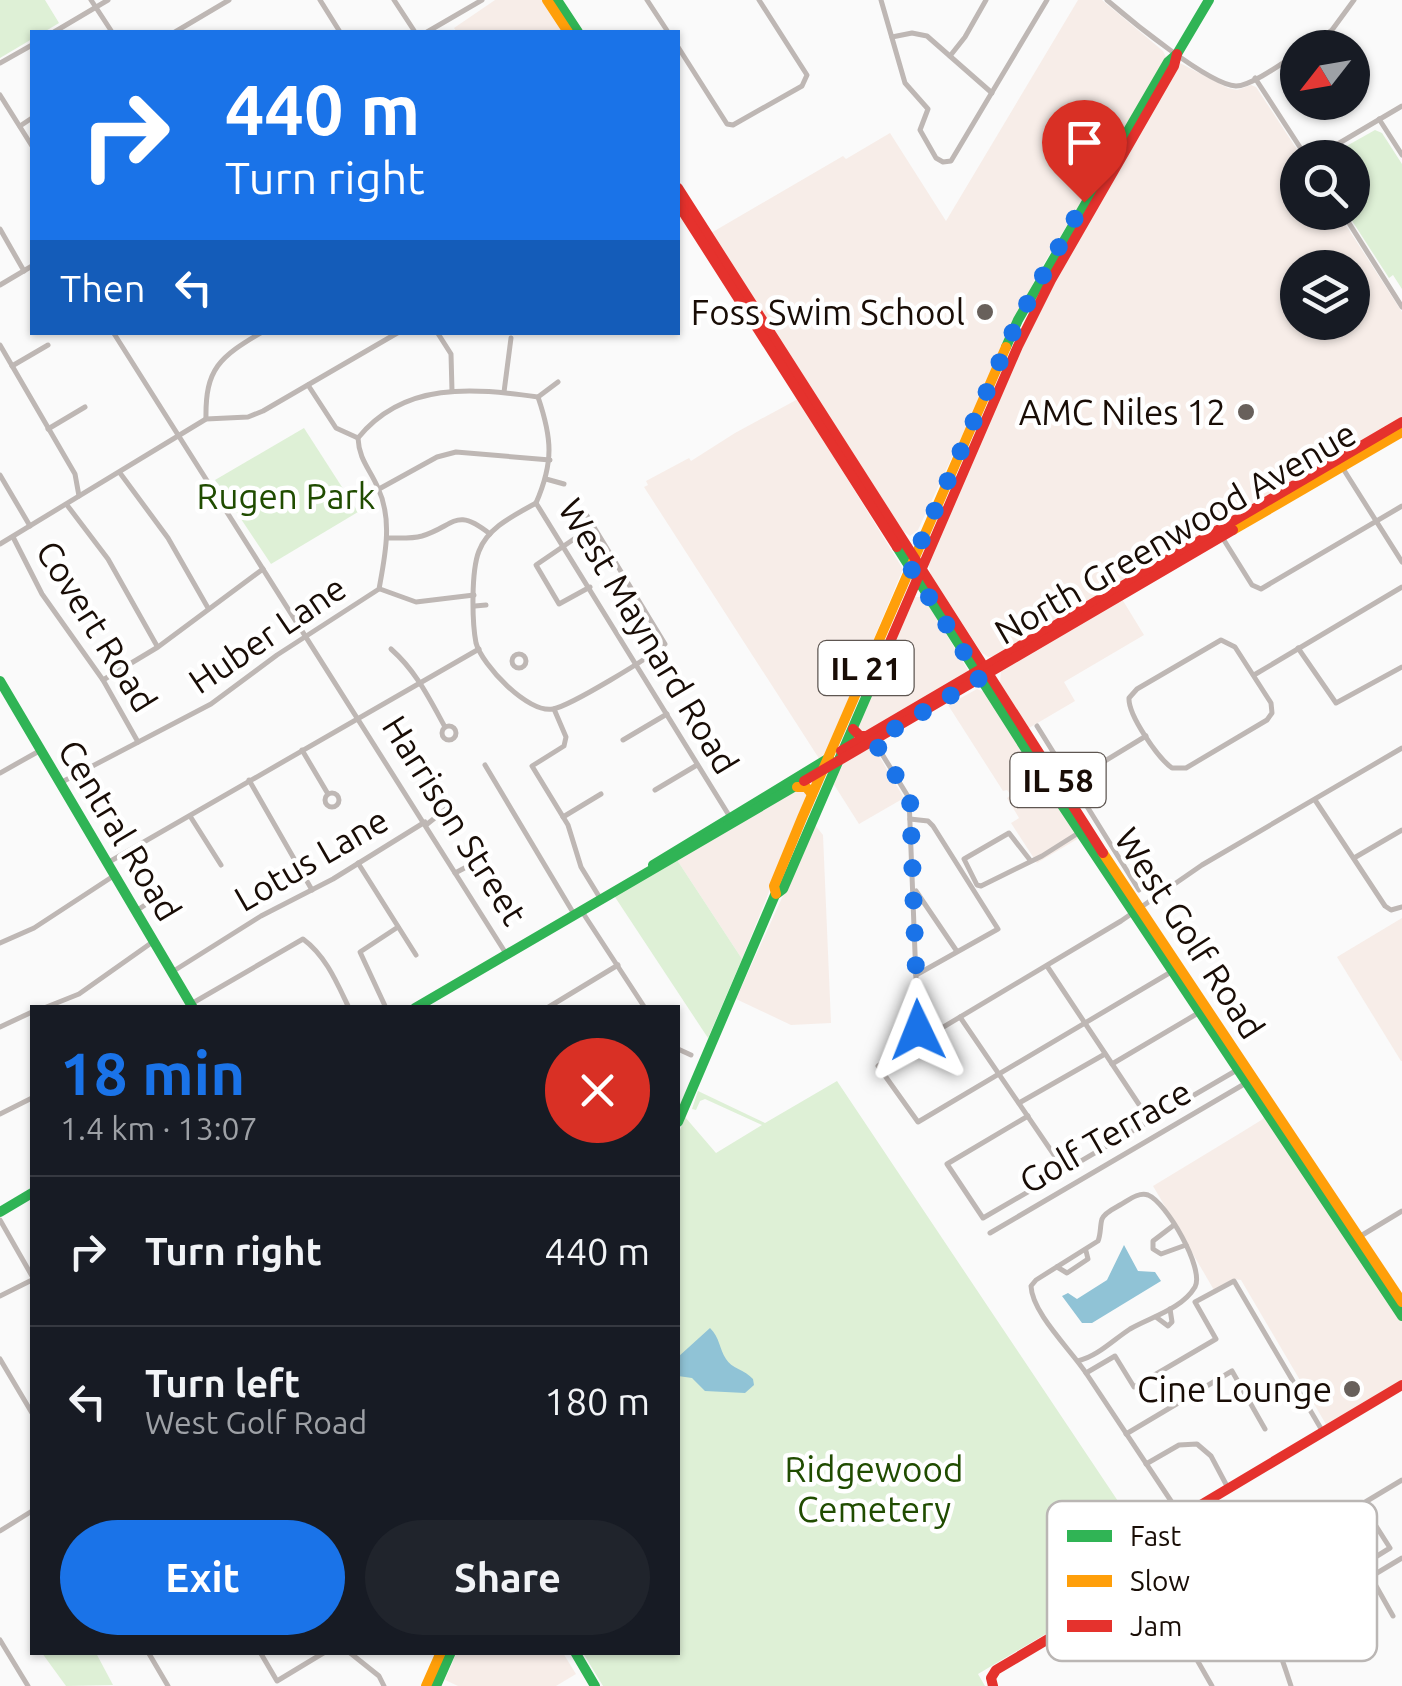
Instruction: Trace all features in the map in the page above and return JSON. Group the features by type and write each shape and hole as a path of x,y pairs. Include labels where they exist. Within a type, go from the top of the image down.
{"main road":[{"path":"547,0 567,30"},
{"path":"557,0 577,30"},
{"name":"IL 21","path":"1126,142 1018,320 927,527 916,567 843,750 832,761 822,772 774,886 776,894 783,889 832,761 916,567 1028,324 1126,142 1168,62 1210,0"},
{"name":"West Golf Road","path":"680,191 902,537 916,567 976,652 989,692 1062,787 1080,832 1401,1309"},
{"name":"West Golf Road","path":"680,207 982,672 1004,696 1172,972 1202,1011 1237,1070 1249,1081 1311,1180 1356,1240 1380,1284 1401,1309"},
{"name":"North Greenwood Avenue","path":"843,750 963,688 996,658 1402,422"},
{"name":"North Greenwood Avenue","path":"646,871 730,817 982,672 1011,660 1402,432"},
{"path":"902,537 914,538 927,527"},
{"path":"976,652 996,658"},
{"path":"1004,696 998,675 1011,660"},
{"path":"963,688 989,692"},
{"name":"Central Road","path":"2,689 191,1005"},
{"path":"852,728 860,736 871,738"},
{"path":"424,1005 646,871 822,772"},
{"path":"797,787 806,787 812,794"},
{"path":"680,1117 776,894"},
{"path":"0,1212 30,1194"},
{"path":"1206,1501 1402,1385"},
{"path":"992,1682 996,1670 1047,1640"},
{"path":"426,1686 440,1655"},
{"path":"436,1686 450,1655"},
{"path":"578,1655 595,1686"}],"street":[{"path":"91,0 111,30"},
{"path":"58,30 108,0"},
{"path":"178,30 229,0"},
{"path":"320,0 339,30"},
{"path":"394,0 414,30"},
{"path":"430,30 482,0"},
{"path":"647,0 667,30"},
{"path":"680,51 726,124 733,125 802,86 807,75 759,0"},
{"path":"881,0 906,83 928,110 920,130 936,158 948,161"},
{"path":"950,56 986,0"},
{"path":"945,171 1047,0"},
{"path":"1106,0 1146,34 1229,84 1241,86 1280,64"},
{"path":"1332,30 1354,0"},
{"path":"892,37 922,33 992,93"},
{"path":"0,63 30,46"},
{"path":"1255,78 1298,140"},
{"path":"0,95 30,143"},
{"path":"1342,140 1402,106"},
{"path":"1080,112 1126,142"},
{"path":"20,126 30,119"},
{"path":"1379,119 1402,155"},
{"path":"0,230 24,271"},
{"path":"1353,230 1402,306"},
{"path":"0,285 30,267"},
{"path":"103,680 158,646 263,569 116,335"},
{"path":"206,419 206,390 216,365 257,335"},
{"path":"0,544 80,498 177,434 206,419 248,417 263,412 393,335"},
{"path":"440,335 451,354 452,392"},
{"path":"504,392 511,338"},
{"path":"12,366 48,344"},
{"path":"0,345 75,474 80,498"},
{"path":"308,385 336,428 358,438 368,426 417,396 504,392 538,397 558,382"},
{"path":"379,490 437,457 456,452 550,460 550,432 538,397"},
{"path":"48,430 85,407"},
{"name":"Huber Lane","path":"60,783 211,704 379,588 388,538 379,490 360,458 358,438"},
{"name":"West Maynard Road","path":"550,460 536,502 730,817"},
{"path":"1342,467 1402,562"},
{"path":"120,473 168,538 208,609"},
{"name":"Covert Road","path":"0,474 30,526"},
{"path":"546,479 564,484"},
{"path":"536,502 490,534 479,552 474,606 479,649 499,676 527,704 554,710 665,644 586,514"},
{"path":"68,505 108,559 158,646"},
{"path":"1222,537 1260,590 1402,506"},
{"path":"388,538 421,536 456,519 472,520 490,534"},
{"path":"590,586 563,603 556,602 536,565 593,526"},
{"name":"Covert Road","path":"13,536 56,618 103,680 138,742"},
{"name":"Harrison Street","path":"263,569 505,952"},
{"path":"1254,674 1402,587"},
{"path":"379,588 416,602 474,595"},
{"path":"474,606 486,604"},
{"path":"1216,642 1230,642 1254,674 1271,703 1270,717 1186,768 1176,770 1167,766 1128,706 1132,692 1216,642"},
{"path":"1298,648 1336,704 1402,667"},
{"path":"391,649 408,664 445,727"},
{"path":"108,863 479,649"},
{"path":"499,676 513,666"},
{"path":"554,710 566,736 564,746 532,766 563,817 581,867 600,899"},
{"path":"623,740 666,714"},
{"path":"1037,726 1062,787 1139,890"},
{"path":"1062,787 1146,736"},
{"path":"871,738 909,797 918,1030"},
{"path":"1172,972 918,1122 878,1066 1047,966 1202,865 1402,748"},
{"path":"0,774 40,750"},
{"path":"302,750 328,794"},
{"path":"485,765 578,912 643,1005"},
{"path":"655,790 697,765"},
{"path":"249,780 312,890"},
{"path":"563,817 601,794"},
{"path":"1314,800 1391,910 1402,907"},
{"name":"Lotus Lane","path":"172,972 260,916 312,890 446,809"},
{"path":"190,815 221,864"},
{"path":"910,818 928,821 933,826 998,929 916,975"},
{"path":"1354,858 1402,830"},
{"path":"1030,860 1010,833 964,859 981,886 1042,856 1080,832"},
{"path":"454,873 478,862"},
{"path":"358,863 416,955"},
{"path":"0,943 34,928 114,875"},
{"path":"914,889 956,950"},
{"path":"136,911 154,899"},
{"path":"385,1005 358,951 398,927"},
{"path":"194,1005 303,939 315,947 328,965 348,1005"},
{"path":"51,1005 78,994 154,941"},
{"path":"552,1005 618,965"},
{"path":"1047,966 1150,1121"},
{"path":"1112,1064 1202,1011"},
{"path":"0,1027 30,1013"},
{"path":"960,1017 1065,1171"},
{"path":"680,1050 691,1055"},
{"path":"1019,1103 1105,1054"},
{"path":"1028,1116 946,1164 983,1218 1237,1070"},
{"name":"Golf Terrace","path":"990,1233 1249,1081"},
{"path":"0,1114 30,1099"},
{"path":"1078,1360 1088,1358 1134,1327 1170,1309 1193,1290 1197,1281 1195,1262 1159,1202 1140,1194 1102,1218 1098,1242 1036,1280 1031,1296 1171,1501"},
{"path":"1356,1240 1402,1211"},
{"path":"0,1220 30,1274"},
{"path":"1174,1226 1153,1242 1153,1249 1161,1254 1186,1245"},
{"path":"0,1296 30,1279"},
{"path":"1086,1373 1115,1356 1134,1387 1216,1339 1195,1302 1234,1280 1323,1432"},
{"path":"1156,1317 1168,1326 1172,1322 1170,1309"},
{"path":"0,1359 30,1410"},
{"path":"1126,1434 1232,1371 1265,1429"},
{"path":"1146,1464 1179,1446 1197,1444 1212,1456 1228,1488"},
{"path":"1367,1501 1402,1480"},
{"path":"0,1531 30,1512"},
{"path":"1377,1528 1390,1548 1377,1556"},
{"path":"1377,1573 1402,1558"},
{"path":"1377,1588 1393,1616"},
{"path":"0,1640 28,1686"},
{"path":"150,1655 165,1685"},
{"path":"262,1655 277,1681 321,1655"},
{"path":"353,1655 379,1676 384,1686"},
{"path":"1198,1661 1212,1686"},
{"path":"1283,1661 1291,1686"}],"shaded area":[{"path":"495,0 544,0 564,30 456,30"},
{"path":"1078,0 1102,0 1163,51 1167,59 1037,275 918,530 910,536 903,531 711,233 890,133 946,221"},
{"path":"1180,63 1228,88 1256,87 1291,140 1280,140 1280,230 1349,230 1362,250 1280,250 1280,340 1370,340 1370,262 1402,312 1402,419 995,656 981,652 931,575 928,563 1036,316"},
{"path":"798,399 903,569 820,760 644,487 648,485 646,481 689,458 691,461"},
{"path":"915,597 926,601 969,672 863,734 858,728 864,711"},
{"path":"1122,599 1144,635 1064,682 1075,701 1029,728 1000,683 1001,670"},
{"path":"977,689 984,692 1079,838 1037,863 1011,823 1019,818 1007,798 1011,795 1003,791 948,705"},
{"path":"873,746 904,798 859,824 833,783 844,763"},
{"path":"799,789 808,795 742,959 677,860"},
{"path":"815,825 823,835 831,1023 791,1025 736,999"},
{"path":"1402,918 1402,1061 1401,1061 1337,957"},
{"path":"1264,1115 1402,1321 1402,1381 1327,1426 1241,1280 1233,1279 1214,1290 1153,1186"},
{"path":"456,1655 564,1655 576,1674 556,1686 458,1686 445,1680"}],"green space":[{"path":"0,0 45,0 59,23 47,30 30,30 30,40 0,58"},
{"path":"1375,130 1382,133 1402,164 1402,289 1393,275 1389,278 1358,230 1370,230 1370,140 1357,140"},
{"name":"Rugen Park","path":"304,428 358,512 271,564 215,480"},
{"path":"677,860 742,959 708,1038 613,894"},
{"name":"Ridgewood Cemetery","path":"837,1081 1118,1501 1047,1501 1047,1633 978,1674 985,1686 603,1686 584,1655 680,1655 680,1130 685,1117 716,1153 762,1125 705,1099 696,1110 692,1109 698,1091 765,1123"},
{"path":"43,1655 97,1655 113,1685 66,1686"}],"water":[{"path":"1124,1245 1138,1271 1155,1272 1161,1281 1092,1323 1082,1323 1062,1296 1068,1293 1077,1299 1107,1280"},
{"path":"710,1328 728,1362 753,1379 754,1385 745,1393 705,1391 692,1378 680,1376 680,1355"}],"traffic: fast":[{"path":"557,0 577,30"},
{"path":"1006,347 1168,62 1177,54 1209,0"},
{"path":"897,547 1046,781 1402,1316"},
{"path":"680,1117 775,895 783,889 877,672"},
{"path":"0,681 191,1005"},
{"path":"653,865 829,758"},
{"path":"420,1005 804,781"},
{"path":"0,1212 30,1194"},
{"path":"436,1686 450,1655"},
{"path":"577,1655 595,1686"}],"traffic: slow":[{"path":"547,0 567,30"},
{"path":"776,894 774,886 802,818 1006,347"},
{"path":"1233,530 1402,432"},
{"path":"797,787 806,787 812,794"},
{"path":"1103,853 1402,1302"},
{"path":"426,1686 440,1655"}],"traffic: jam":[{"path":"877,672 1018,346 1051,280 1174,66 1177,54"},
{"path":"680,191 1103,853"},
{"path":"680,207 897,547"},
{"path":"841,751 1402,422"},
{"path":"804,781 1233,530"},
{"path":"853,729 860,736 867,736"},
{"path":"1207,1501 1402,1385"},
{"path":"993,1686 991,1678 996,1670 1047,1640"}],"place":[{"name":"Foss Swim School","path":"985,312"},
{"name":"AMC Niles 12","path":"1246,412"},
{"name":"Cine Lounge","path":"1352,1389"}],"route":[{"path":"918,1030 910,798 874,741 980,678 910,567 1018,320 1084,202"}]}
